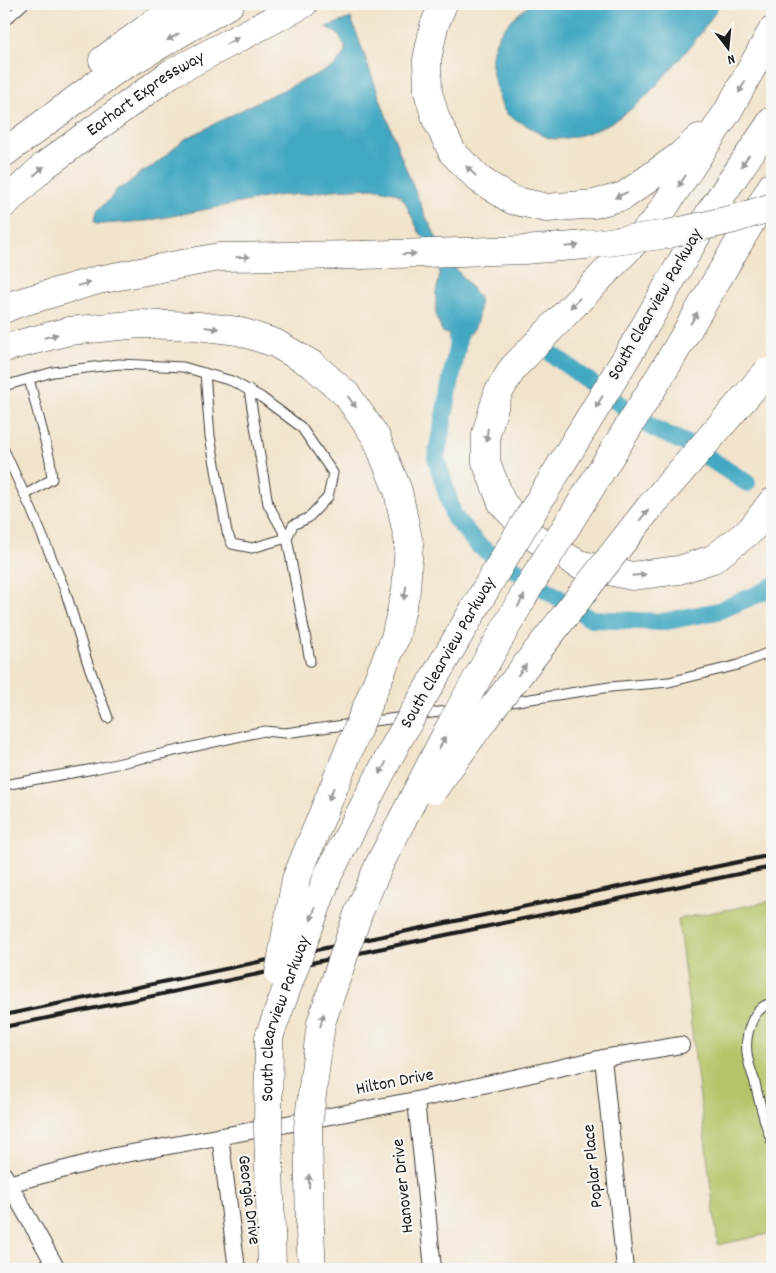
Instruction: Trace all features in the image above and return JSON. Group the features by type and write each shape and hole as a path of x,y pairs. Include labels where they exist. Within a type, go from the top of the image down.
{"highway":[{"path":"4,146 93,67 181,4"},
{"name":"Earhart Expressway","path":"4,153 113,72 230,4"},
{"name":"Earhart Expressway","path":"4,204 44,166 170,74 303,4"},
{"path":"443,4 434,26 426,60 428,92 436,119 453,153 480,180 512,200 547,208 594,204 624,196 681,155 728,111"},
{"path":"772,31 728,111 655,222 513,368 498,393 486,434 486,462 502,503 532,536 578,564 632,576 679,570 713,559 751,530 772,502"},
{"name":"South Clearview Parkway","path":"272,1269 268,1129 269,1038 328,875 398,740 498,568 634,345 709,214 772,121"},
{"name":"South Clearview Parkway","path":"312,1269 308,1127 321,1023 358,914 379,865 452,723 527,590 670,360 772,186"},
{"path":"4,309 15,304 98,280 219,257 524,250 586,245 668,234 734,219 772,207"},
{"path":"4,348 69,331 140,324 198,326 238,332 275,343 313,365 347,396 376,437 398,491 409,544 406,590 395,638 296,879 269,1038"},
{"path":"379,865 488,714 649,508 770,369"}],"street":[{"name":"Hilton Drive","path":"5,1181 115,1156 416,1100 603,1058 681,1045"},
{"name":"Poplar Place","path":"603,1058 626,1269"},
{"name":"Hanover Drive","path":"416,1100 433,1269"},
{"name":"Georgia Drive","path":"220,1136 237,1269"},
{"path":"5,1181 57,1269"}],"lane":[{"path":"4,22 24,4"},
{"path":"4,386 53,372 119,364 183,367 232,381 249,390 301,427 333,474 328,497 308,518 292,526 287,538"},
{"path":"205,373 210,436 227,532 232,544 252,548 287,538"},
{"path":"25,495 52,479 50,460 29,379"},
{"path":"249,390 268,504 287,538 310,661"},
{"path":"4,450 65,590 87,661 108,718"},
{"path":"486,706 610,687 669,682 738,665 772,651"},
{"path":"4,785 94,769 264,731 285,733 467,708"},
{"path":"772,1003 766,1004 757,1011 748,1032 747,1053 772,1142"}],"green space":[{"path":"772,901 772,1233 718,1245 678,919"}],"water":[{"path":"531,4 720,4 689,48 643,99 609,124 584,134 557,139 548,138 507,114 500,102 493,75 492,62 496,40 510,22"},
{"path":"351,18 400,154 424,213 446,256 479,298 479,309 475,326 465,336 461,352 451,349 448,334 443,333 436,316 436,292 440,274 437,260 428,242 419,232 405,202 394,192 372,188 333,190 275,196 146,221 96,224 94,221 96,212 111,198 117,189 126,186 141,172 153,166 185,139 261,100 335,66 345,52 345,46 336,33 326,27"}],"waterway":[{"path":"459,327 457,348 436,458 454,517 479,546 591,619 662,622 718,611 770,589 772,586"},
{"path":"553,355 653,428 687,444 747,483"},
{"path":"663,433 666,430"},
{"path":"670,437 673,434"}],"railway":[{"path":"4,1015 772,855"},
{"path":"4,1027 772,867"}]}
